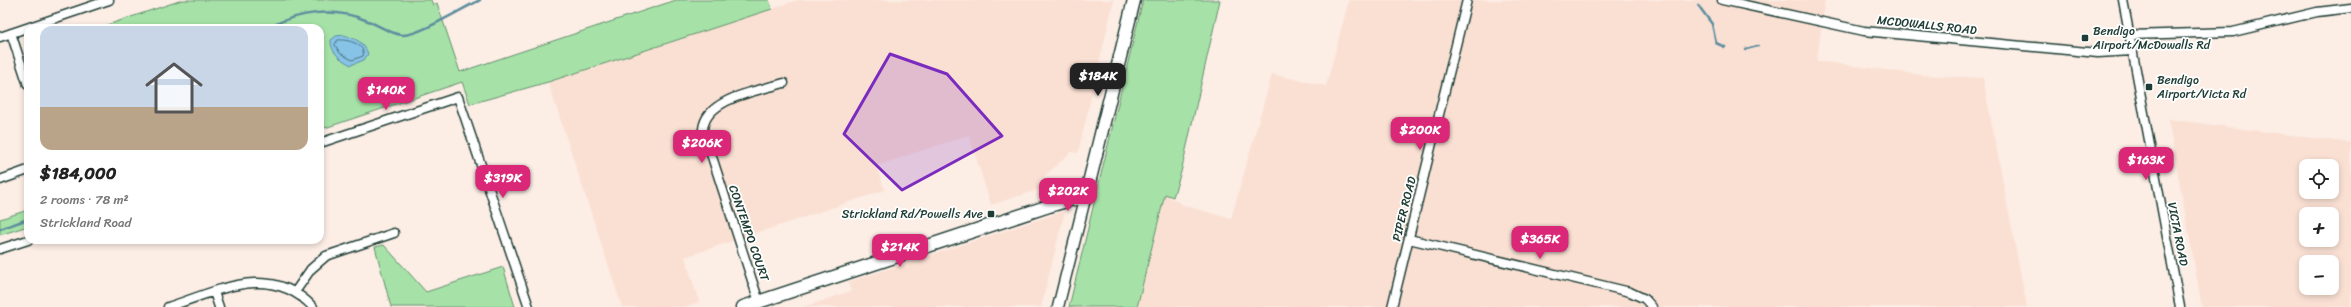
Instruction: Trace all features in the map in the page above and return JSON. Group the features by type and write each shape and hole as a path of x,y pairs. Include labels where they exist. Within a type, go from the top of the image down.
{"main road":[{"path":"743,307 1056,204 1073,199 1085,199 1134,0"}],"street":[{"path":"38,24 109,0"},
{"name":"PIPER ROAD","path":"1392,307 1467,0"},
{"name":"MCDOWALLS ROAD","path":"1722,0 1864,31 2092,52 2132,52"},
{"name":"VICTA ROAD","path":"2123,0 2180,307"},
{"path":"2130,35 2233,32 2317,12 2351,8"},
{"path":"0,37 24,29"},
{"path":"11,33 24,73"},
{"name":"CONTEMPO COURT","path":"759,302 705,142 704,123 710,112 719,104 784,83"},
{"path":"324,142 458,96 529,307"},
{"path":"0,180 24,171"},
{"path":"1058,307 1085,199"},
{"path":"295,292 311,269 326,256 394,233"},
{"path":"1409,239 1630,292 1645,299 1652,307"},
{"path":"0,249 24,241"},
{"path":"168,307 243,283 262,282 295,292 313,307"},
{"path":"214,292 219,307"}],"highlighted area":[{"path":"890,54 947,74 1002,136 902,190 844,134"}],"shaded area":[{"path":"798,0 1114,0 1078,153 1071,152 1038,182 1040,189 991,205 969,135 876,166 885,190 685,257 699,302 684,307 622,307 548,82"},
{"path":"1349,0 1825,0 1817,61 1922,75 1983,78 2027,307 1137,307 1165,194 1183,205 1231,219 1272,74 1326,86"},
{"path":"2168,119 2351,143 2351,307 2202,307"},
{"path":"1065,211 1041,307 804,307 851,291 848,282"}],"green space":[{"path":"182,0 431,0 433,5 437,3 460,72 676,0 769,0 772,9 548,82 470,104 462,82 325,128 324,24 110,24"},
{"path":"1143,0 1220,0 1181,172 1173,197 1165,194 1137,307 1069,307"},
{"path":"24,211 24,227 0,235 0,219"},
{"path":"384,245 426,292 503,267 515,307 391,307 375,247"}],"water":[{"path":"344,35 362,44 368,54 364,60 351,65 334,52 331,40 336,36"}],"waterway":[{"path":"276,24 292,18 318,13 343,14 368,21 389,31 402,35 419,31 480,0"},
{"path":"1698,5 1712,24 1716,43 1725,47"},
{"path":"1746,49 1758,46"},
{"path":"0,229 24,220"}],"place":[{"name":"Bendigo Airport/McDowalls Rd","path":"2085,38"},
{"name":"Bendigo Airport/Victa Rd","path":"2149,87"},
{"name":"Strickland Rd/Powells Ave","path":"991,214"}]}
